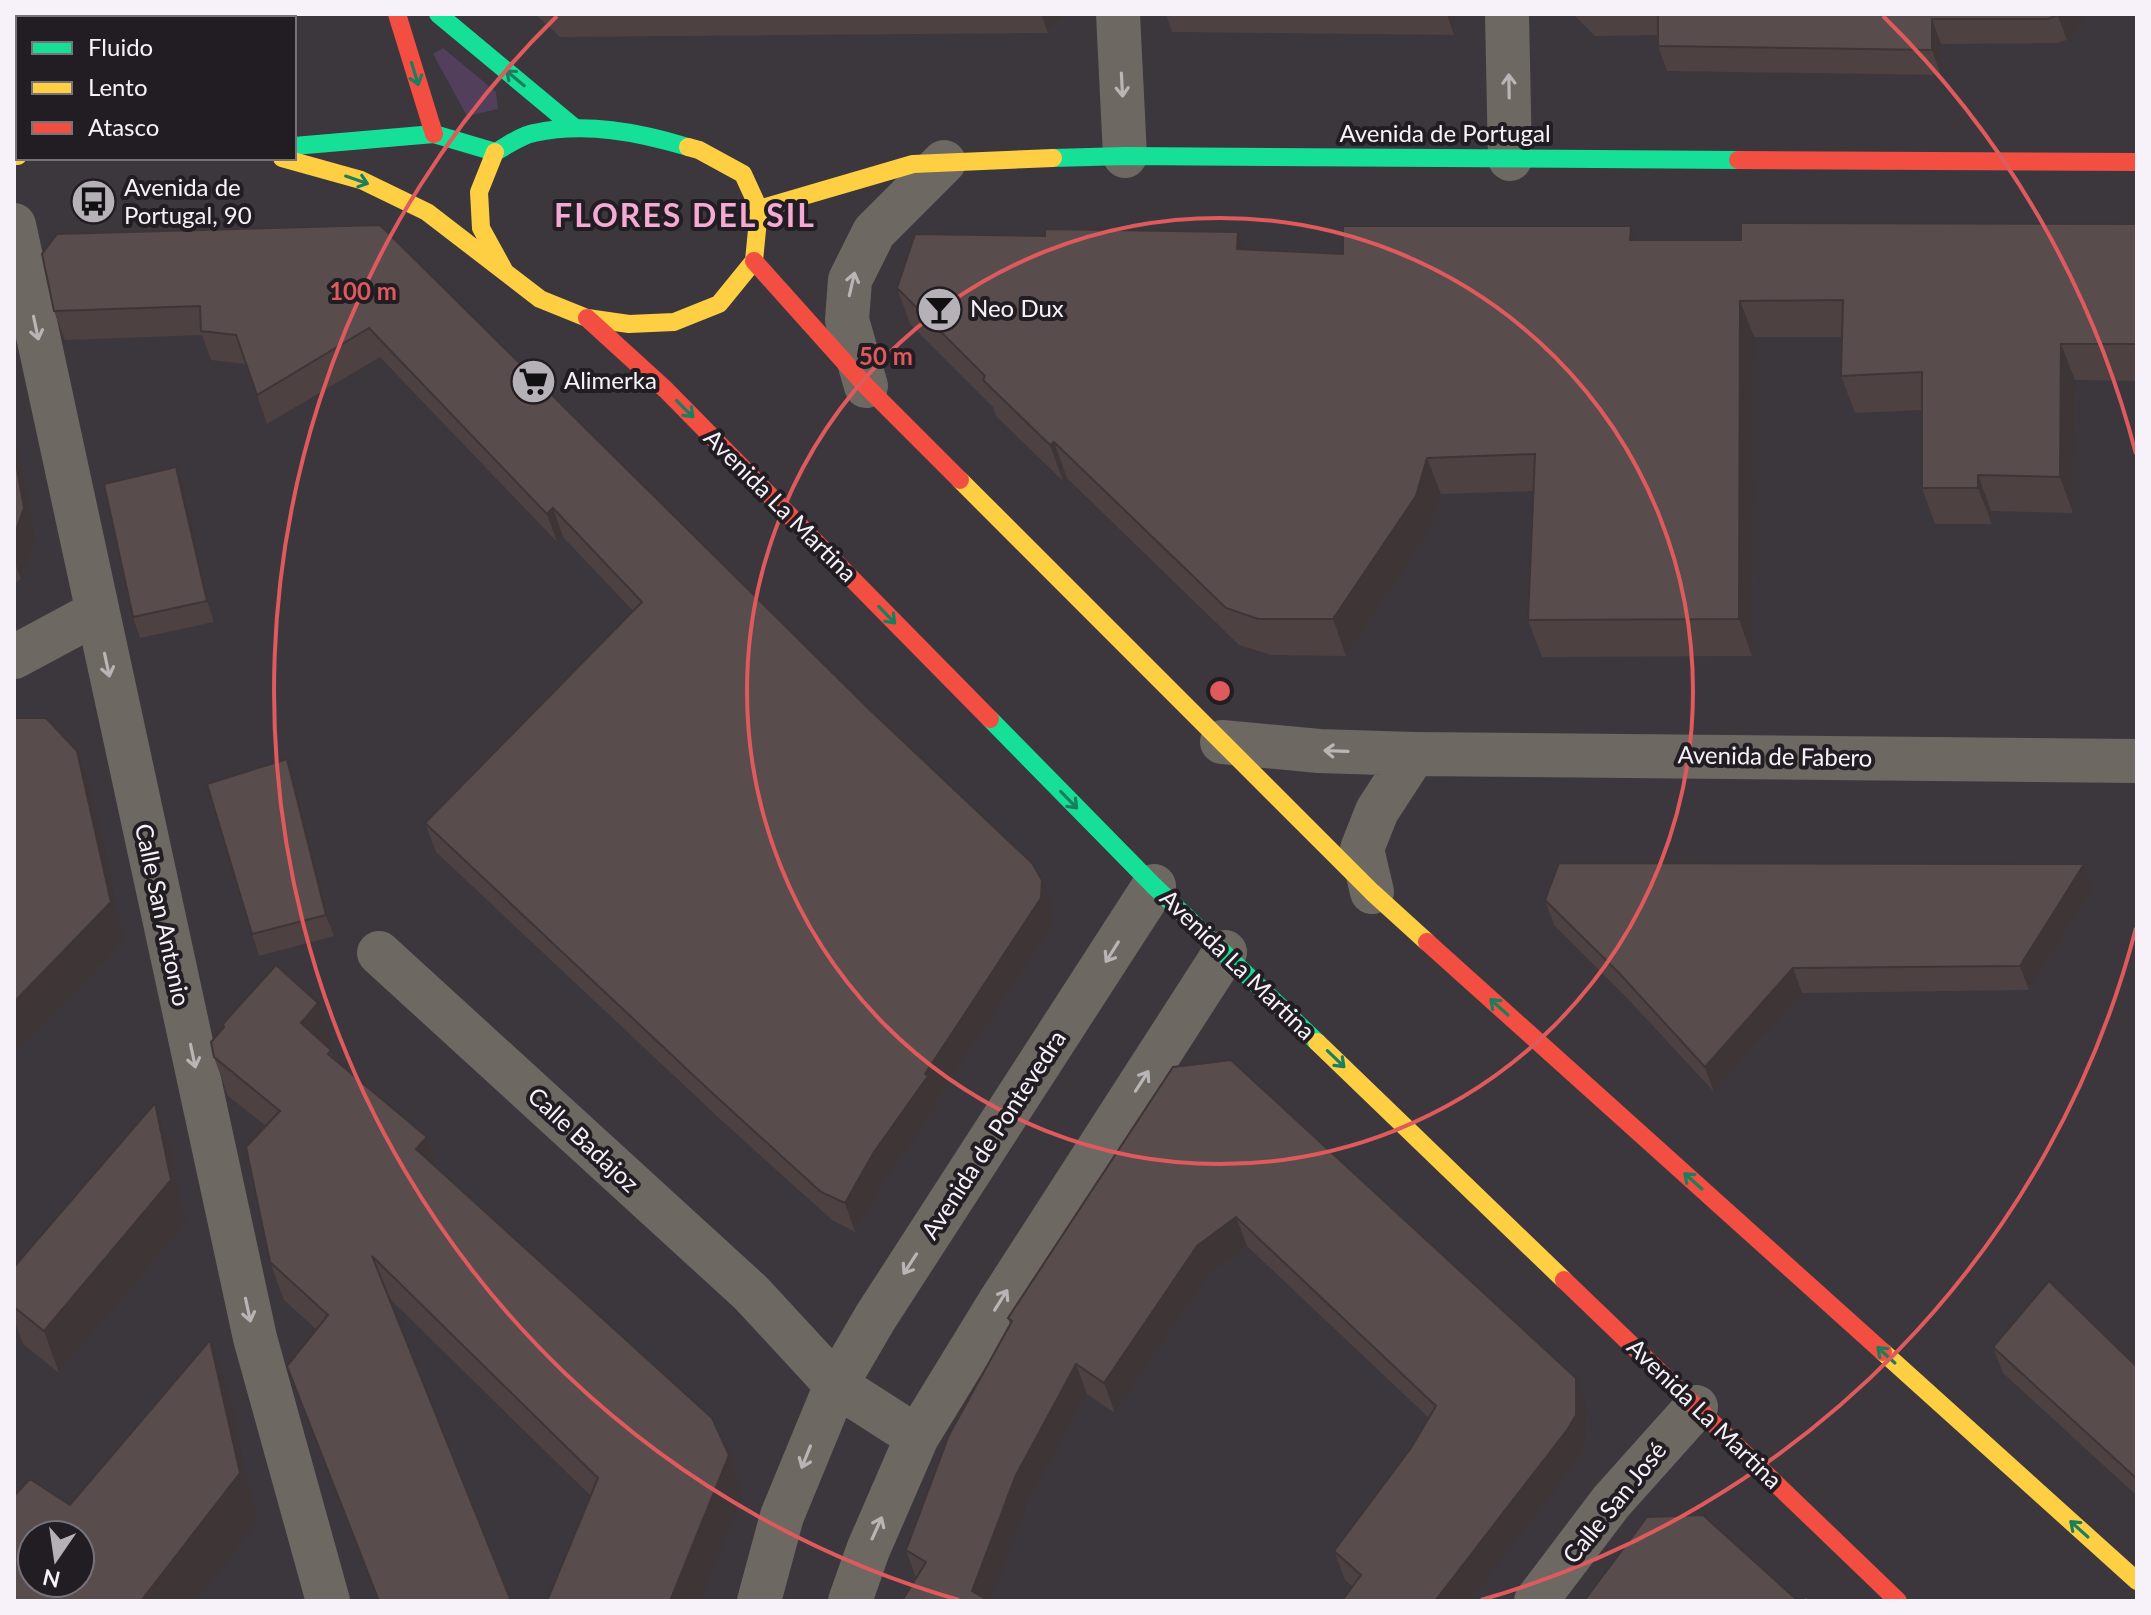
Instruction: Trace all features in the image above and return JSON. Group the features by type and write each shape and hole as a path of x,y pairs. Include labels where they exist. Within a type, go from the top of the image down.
{"street":[{"path":"397,14 434,134"},
{"path":"438,14 575,128"},
{"path":"1118,14 1125,156"},
{"path":"1507,14 1510,159"},
{"path":"289,160 361,180 427,212 540,299 587,318 629,324 674,322 719,304 754,261 759,209 743,174 699,150 638,132 575,128 531,133 495,152 479,192 481,228 505,272"},
{"path":"296,146 434,134 495,152"},
{"name":"Avenida de Portugal","path":"759,209 913,164 944,162 1125,156 2137,162"},
{"path":"866,386 847,320 850,280 874,232 944,162"},
{"name":"Calle San Antonio","path":"14,225 255,1338 328,1601"},
{"path":"754,261 866,386 1372,892 2137,1581"},
{"name":"Avenida La Martina","path":"587,318 666,390 1154,886 1898,1601"},
{"path":"14,657 96,613"},
{"name":"Avenida de Fabero","path":"1222,742 1319,751 1414,754 2137,761"},
{"path":"1372,892 1362,849 1377,811 1414,754"},
{"name":"Avenida de Pontevedra","path":"759,1601 782,1516 836,1385 875,1318 1154,886"},
{"path":"850,1601 868,1550 917,1437 999,1303 1225,952"},
{"name":"Calle Badajoz","path":"379,953 786,1328 836,1385"},
{"path":"786,1328 831,1332 875,1318"},
{"path":"836,1385 917,1437"},
{"name":"Calle San José","path":"1536,1601 1611,1502 1696,1407"}],"shaded area":[{"path":"443,48 496,92 498,109 467,116 433,54"}],"building":[{"path":"1658,14 2060,14 2048,19 1932,19 1932,50 1658,46"},
{"path":"1741,223 2137,224 2137,344 2061,344 2060,477 1978,475 1978,488 1922,488 1922,372 1841,376 1843,300 1740,301 1739,619 1528,620 1535,454 1427,458 1416,496 1333,619 1258,619 1226,608 1054,442 1050,445 983,380 985,376 897,288 915,234 1045,236 1045,229 1238,232 1237,249 1343,254 1343,226 1631,226 1630,240 1741,240"},
{"path":"380,225 871,711 1032,863 1042,880 1041,898 925,1074 928,1076 874,1152 845,1203 821,1192 425,823 642,602 553,508 547,514 369,328 257,395 236,335 201,331 200,306 54,311 42,254 57,234"},
{"path":"14,452 24,508 14,536"},
{"path":"176,467 207,601 133,617 104,484"},
{"path":"14,718 46,718 77,751 111,902 14,1002"},
{"path":"287,759 326,915 252,934 207,784"},
{"path":"1559,863 2084,864 2020,966 1793,968 1705,1067 1620,974 1545,900"},
{"path":"276,965 318,1003 301,1023 331,1050 328,1054 427,1137 416,1149 712,1418 729,1455 670,1601 547,1601 598,1478 372,1256 511,1601 379,1601 287,1366 328,1315 270,1262 246,1147 280,1111 214,1057 211,1042 224,1027 223,1024"},
{"path":"1231,1060 1576,1378 1576,1415 1567,1430 1435,1601 1342,1601 1361,1575 1334,1551 1411,1448 1436,1406 1236,1217 1197,1246 1104,1383 1076,1364 1016,1475 972,1591 989,1601 902,1601 926,1562 906,1550 949,1435 1012,1321 1008,1318 1173,1067"},
{"path":"155,1103 171,1180 44,1331 14,1307 14,1267"},
{"path":"2049,1281 2137,1367 2137,1479 1993,1347"},
{"path":"210,1340 240,1473 141,1601 14,1601 14,1496 30,1479 70,1505"},
{"path":"1703,1515 1798,1601 1584,1601 1647,1517"}],"traffic: fast":[{"path":"438,14 575,128"},
{"path":"296,146 434,134 495,152 529,134 573,128 631,133 688,147"},
{"path":"1053,158 1738,160"},
{"path":"990,719 1154,886 1317,1042"}],"traffic: slow":[{"path":"289,160 361,180 427,212 540,299 587,318 629,324 674,322 719,304 754,261 759,209 743,174 688,147"},
{"path":"495,152 479,192 481,228 504,270"},
{"path":"759,209 913,164 1053,158"},
{"path":"960,480 1372,892 1427,942"},
{"path":"1317,1042 1564,1280"},
{"path":"1883,1352 2137,1581"}],"traffic: jam":[{"path":"397,14 434,134"},
{"path":"1738,160 2137,162"},
{"path":"754,261 866,386 960,480"},
{"path":"587,318 666,390 990,719"},
{"path":"1427,942 1883,1352"},
{"path":"1564,1280 1898,1601"}],"place":[{"name":"Avenida de Portugal, 90","path":"93,202"},
{"name":"Neo Dux","path":"939,309"},
{"name":"Alimerka","path":"533,381"}],"district":[{"name":"FLORES DEL SIL","path":"685,216"}]}
